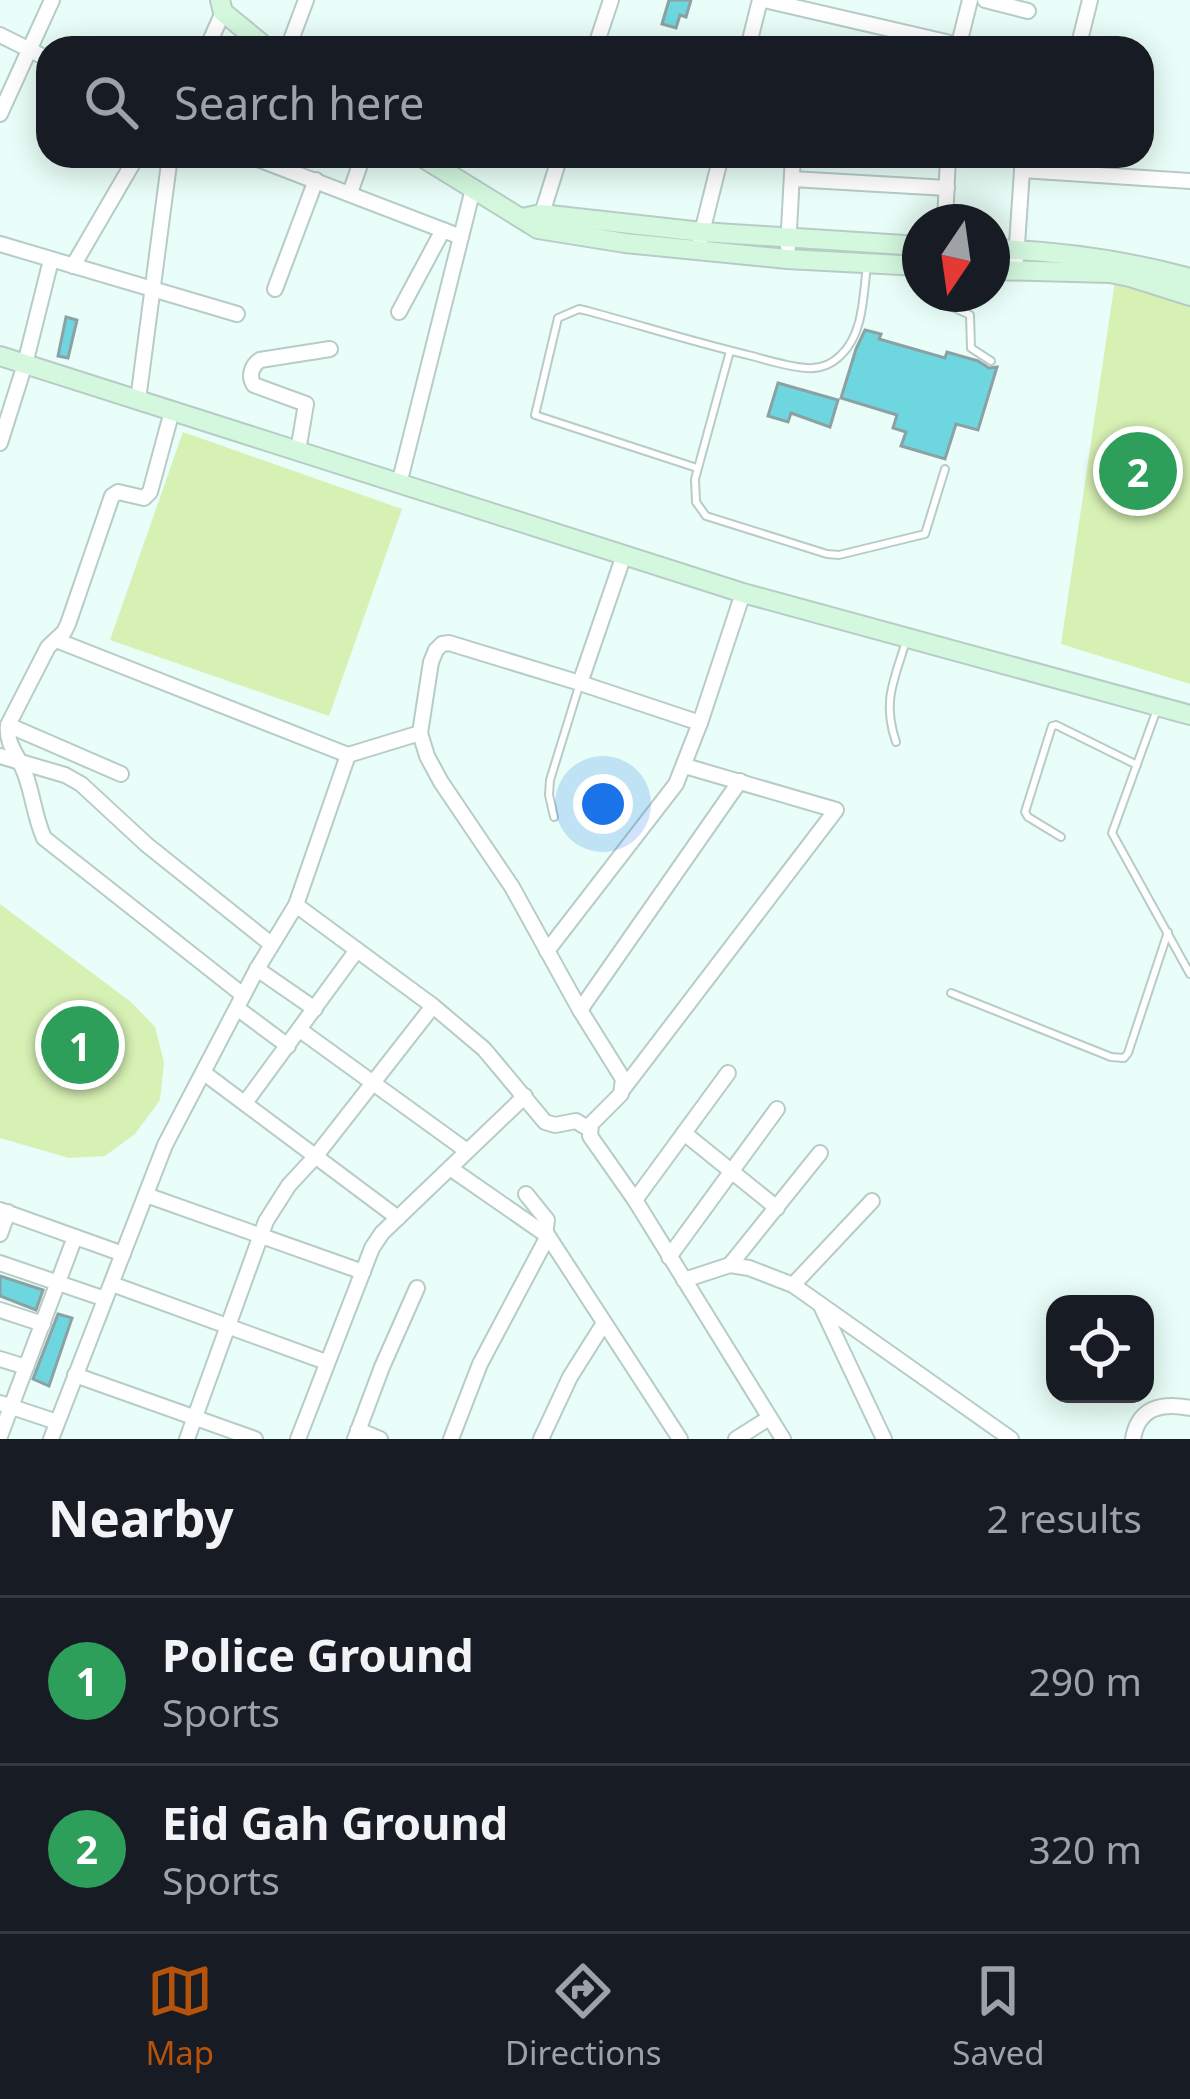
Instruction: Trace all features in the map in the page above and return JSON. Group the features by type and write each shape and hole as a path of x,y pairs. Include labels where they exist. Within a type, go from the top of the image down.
{"street":[{"path":"0,114 52,0"},
{"path":"292,36 306,0"},
{"path":"599,36 611,0"},
{"path":"752,36 762,0 915,36"},
{"path":"964,36 970,0"},
{"path":"985,0 1028,11"},
{"path":"1081,36 1090,0"},
{"path":"211,36 222,6 254,36"},
{"path":"0,35 36,53"},
{"path":"73,266 130,168"},
{"path":"138,400 169,168"},
{"path":"283,168 461,237"},
{"path":"350,193 359,168"},
{"path":"439,168 533,220 627,234 868,254 902,262"},
{"path":"533,220 555,168"},
{"path":"700,241 718,168"},
{"path":"788,249 792,168"},
{"path":"946,204 947,168"},
{"path":"1016,271 1022,168"},
{"path":"1069,168 1190,181"},
{"path":"792,178 946,188"},
{"path":"275,289 316,180"},
{"path":"399,484 473,189"},
{"path":"399,312 443,230"},
{"path":"0,244 237,314"},
{"path":"868,254 902,249"},
{"path":"1010,249 1118,260 1190,278"},
{"path":"0,443 51,260"},
{"path":"1010,271 1110,273 1190,296"},
{"path":"298,451 306,404 254,385 250,378 254,365 260,359 330,349"},
{"path":"0,356 742,592 1190,715"},
{"path":"172,411 150,492 140,498 118,492 112,496 68,624 48,647 8,724 8,740 44,838 288,1046"},
{"path":"580,683 625,555"},
{"path":"547,951 676,784 742,592"},
{"path":"56,640 347,755 420,733"},
{"path":"623,1089 623,1079 512,887 427,756 420,733 431,662 436,650 449,643 700,723"},
{"path":"8,724 121,774"},
{"path":"51,1439 165,1145 296,905 347,755"},
{"path":"0,756 81,784 147,845 271,944"},
{"path":"589,1130 836,809 685,766"},
{"path":"580,1010 740,782"},
{"path":"296,905 484,1049 549,1125 576,1121 589,1130 783,1439"},
{"path":"245,1103 357,950"},
{"path":"257,969 315,1010"},
{"path":"187,1439 259,1235 289,1185 433,1006"},
{"path":"300,1030 467,1151"},
{"path":"204,1073 398,1218"},
{"path":"634,1200 728,1073"},
{"path":"298,1439 372,1248 525,1096"},
{"path":"669,1257 777,1109"},
{"path":"684,1133 777,1208"},
{"path":"730,1265 820,1154"},
{"path":"450,1168 546,1235 680,1439"},
{"path":"451,1439 480,1364 546,1235 548,1220 526,1195"},
{"path":"146,1196 362,1272"},
{"path":"794,1286 872,1201"},
{"path":"0,1234 4,1211 123,1254"},
{"path":"0,1436 6,1405 26,1367 74,1237"},
{"path":"0,1263 104,1299"},
{"path":"684,1280 730,1265 794,1286 1011,1439"},
{"path":"112,1284 326,1362"},
{"path":"380,1439 357,1435 417,1288"},
{"path":"819,1303 884,1439"},
{"path":"0,1310 43,1324"},
{"path":"541,1439 569,1377 604,1323"},
{"path":"0,1359 26,1367"},
{"path":"75,1375 255,1439"},
{"path":"6,1405 57,1421"},
{"path":"1133,1439 1140,1418 1160,1407 1190,1408"},
{"path":"736,1439 769,1418"}],"lane":[{"path":"697,468 535,416 556,322 570,312 588,310 730,351 818,368 847,350 860,318 868,254"},
{"path":"964,312 970,315 971,349 991,361"},
{"path":"730,351 697,468 695,494 706,516 833,556 925,534 945,469"},
{"path":"896,742 888,704 907,638"},
{"path":"554,817 550,780 580,683"},
{"path":"1158,706 1112,833 1190,974"},
{"path":"1061,837 1025,812 1052,726 1137,765"},
{"path":"951,993 1111,1057 1124,1058 1168,932"}],"green space":[{"path":"1115,281 1190,299 1190,684 1061,644"},
{"path":"183,432 402,509 329,716 110,640"},
{"path":"0,904 131,1002 155,1027 164,1062 160,1100 135,1134 105,1156 69,1158 0,1138"}],"building":[{"path":"669,0 691,0 686,17 680,15 676,28 662,24"},
{"path":"66,317 77,320 68,358 58,356"},
{"path":"865,330 881,334 879,339 945,358 947,352 997,367 978,430 956,424 945,459 901,446 906,432 893,428 897,415 841,398"},
{"path":"778,383 838,400 830,427 791,413 788,422 768,416"},
{"path":"0,1276 43,1290 36,1310 0,1296"},
{"path":"58,1314 72,1318 49,1386 33,1379"}],"place":[{"name":"Eid Gah Ground","path":"1138,471"},
{"name":"Police Ground","path":"80,1045"}]}
